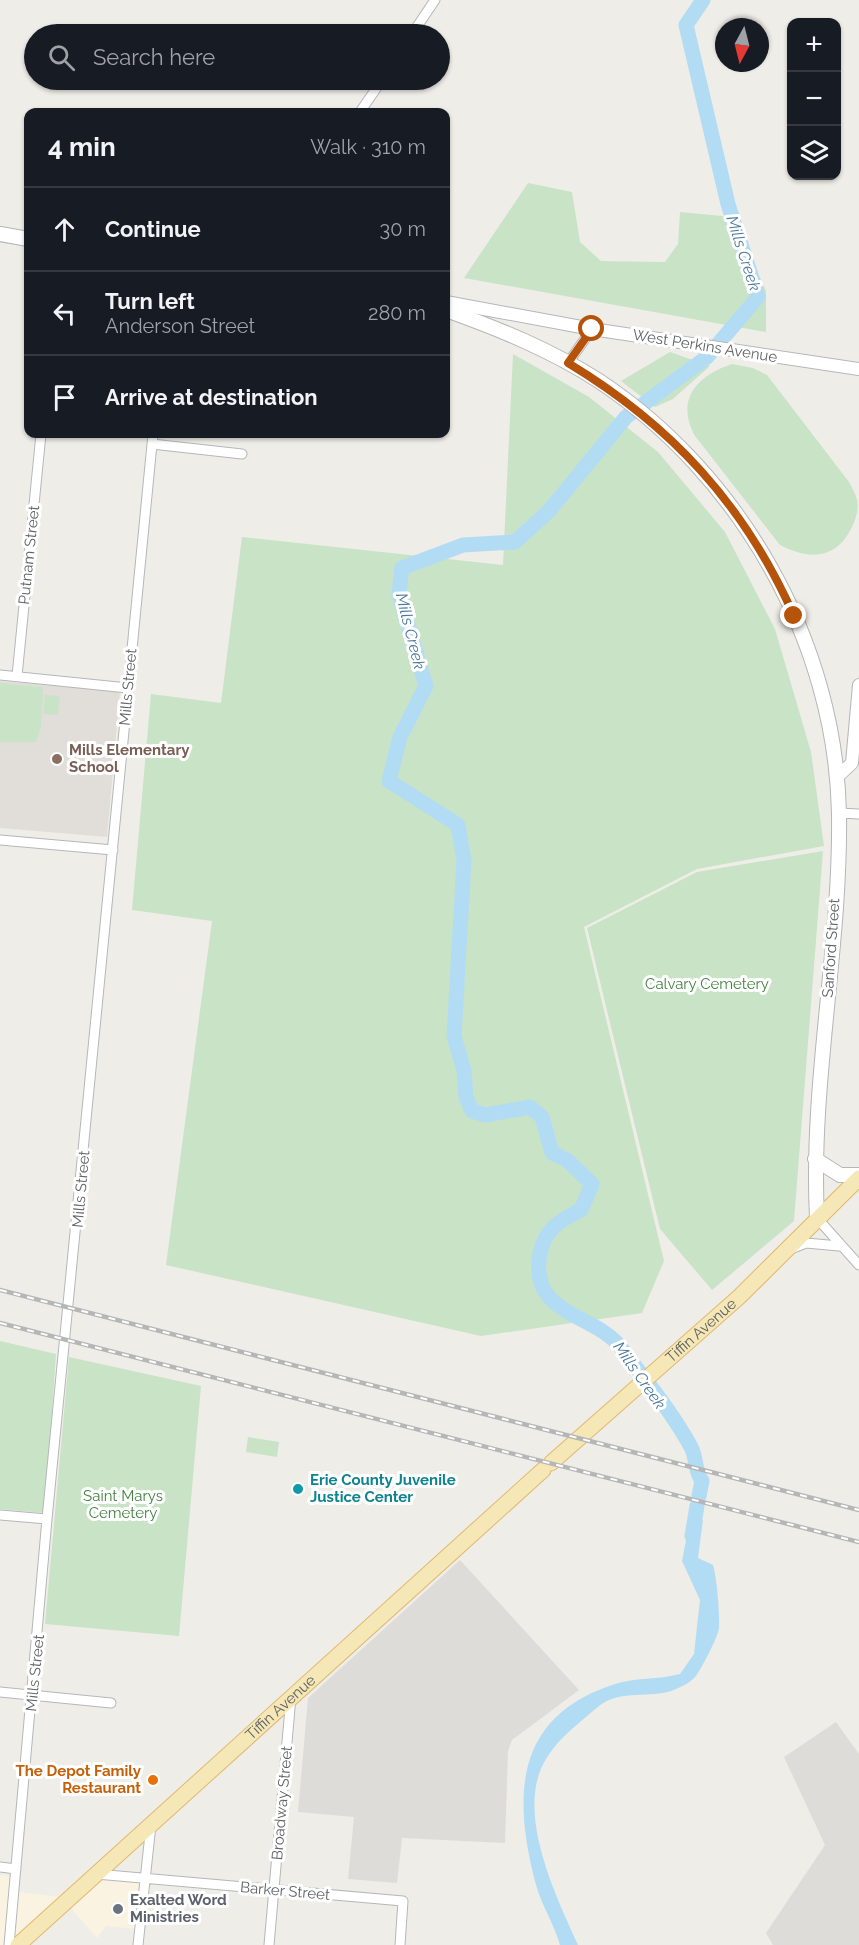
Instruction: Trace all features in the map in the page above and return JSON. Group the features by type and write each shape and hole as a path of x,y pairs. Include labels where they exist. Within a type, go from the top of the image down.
{"main road":[{"path":"0,234 24,238"},
{"name":"Sanford Street","path":"450,311 506,332 568,363 628,402 687,454 725,497 767,562 804,639 826,711 839,813 815,1159 817,1218"},
{"path":"815,1159 840,1175 859,1176"},
{"name":"Tiffin Avenue","path":"18,1945 634,1388 740,1296 859,1176"}],"street":[{"path":"419,24 435,0"},
{"path":"363,108 375,90"},
{"name":"West Perkins Avenue","path":"450,303 592,329 859,369"},
{"path":"568,363 592,329"},
{"name":"Putnam Street","path":"17,676 42,438"},
{"name":"Mills Street","path":"9,1945 47,1519 153,438"},
{"path":"152,444 242,454"},
{"path":"0,675 128,688"},
{"path":"836,778 852,763 859,685"},
{"path":"839,813 859,814"},
{"path":"0,840 113,850"},
{"path":"817,1218 839,1246 859,1265"},
{"path":"783,1252 806,1243 839,1246"},
{"path":"0,1515 47,1519"},
{"path":"0,1692 111,1703"},
{"name":"Broadway Street","path":"269,1945 291,1697"},
{"path":"138,1945 151,1824"},
{"path":"0,1867 16,1869"},
{"name":"Barker Street","path":"96,1874 404,1900 400,1945"}],"shaded area":[{"name":"Mills Elementary School","path":"0,681 120,691 107,837 0,828"},
{"path":"460,1560 579,1690 512,1740 508,1751 505,1843 402,1838 397,1883 348,1879 354,1817 298,1812 308,1698"},
{"path":"836,1722 859,1754 859,1945 773,1945 766,1933 825,1845 784,1757"},
{"path":"0,1875 18,1877 18,1892 62,1897 84,1877 142,1882 137,1929 106,1926 97,1938 68,1905 23,1945 0,1945"}],"green space":[{"path":"528,183 572,192 580,242 601,261 665,262 678,244 680,212 733,217 766,291 766,332 464,278"},
{"path":"670,352 710,366 673,399 655,407 621,381"},
{"path":"513,354 589,397 658,452 725,532 775,629 811,752 824,846 697,869 584,927 664,1261 642,1313 481,1336 166,1265 212,921 132,910 151,694 221,703 242,537 503,565"},
{"path":"732,364 753,368 767,375 853,489 858,503 855,521 846,538 830,551 811,555 780,545 695,436 687,411 693,391 709,375"},
{"path":"0,683 43,687 41,727 36,742 0,742"},
{"path":"45,695 60,696 58,715 43,714"},
{"name":"Calvary Cemetery","path":"823,851 794,1221 712,1290 660,1229 587,928 697,872"},
{"path":"0,1341 56,1354 45,1513 0,1509"},
{"name":"Saint Marys Cemetery","path":"69,1357 201,1386 179,1636 45,1624"},
{"path":"248,1437 279,1442 277,1457 246,1452"}],"water":[{"path":"691,1515 703,1520 698,1558 713,1565 719,1606 718,1632 701,1668 693,1679 668,1692 622,1696 602,1704 570,1730 557,1744 546,1759 537,1780 534,1803 536,1828 542,1853 559,1903 578,1945 560,1945 536,1885 529,1853 524,1822 524,1792 528,1765 538,1740 555,1718 579,1700 620,1682 680,1674 694,1654 700,1600 682,1561"}],"waterway":[{"name":"Mills Creek","path":"699,1496 702,1481 693,1451 676,1421 622,1349 611,1337 554,1302 544,1290 539,1274 540,1254 545,1238 560,1222 581,1210 592,1184 567,1160 552,1153 542,1117 530,1107 485,1115 472,1111 466,1097 464,1071 454,1036 464,861 458,825 389,781 400,737 426,686 399,594 402,568 463,545 515,542 549,511 626,417 707,357 758,297 728,204 686,25 703,0"},
{"name":"Mills Creek","path":"692,1536 697,1506"}],"railway":[{"path":"0,1290 859,1510"},
{"path":"0,1323 859,1542"}],"place":[{"name":"Mills Elementary School","path":"57,759"},
{"name":"Erie County Juvenile Justice Center","path":"298,1489"},
{"name":"The Depot Family Restaurant","path":"153,1780"},
{"name":"Exalted Word Ministries","path":"118,1909"}],"route":[{"path":"592,329 568,363 628,402 687,454 725,497 744,523 794,616"}]}
